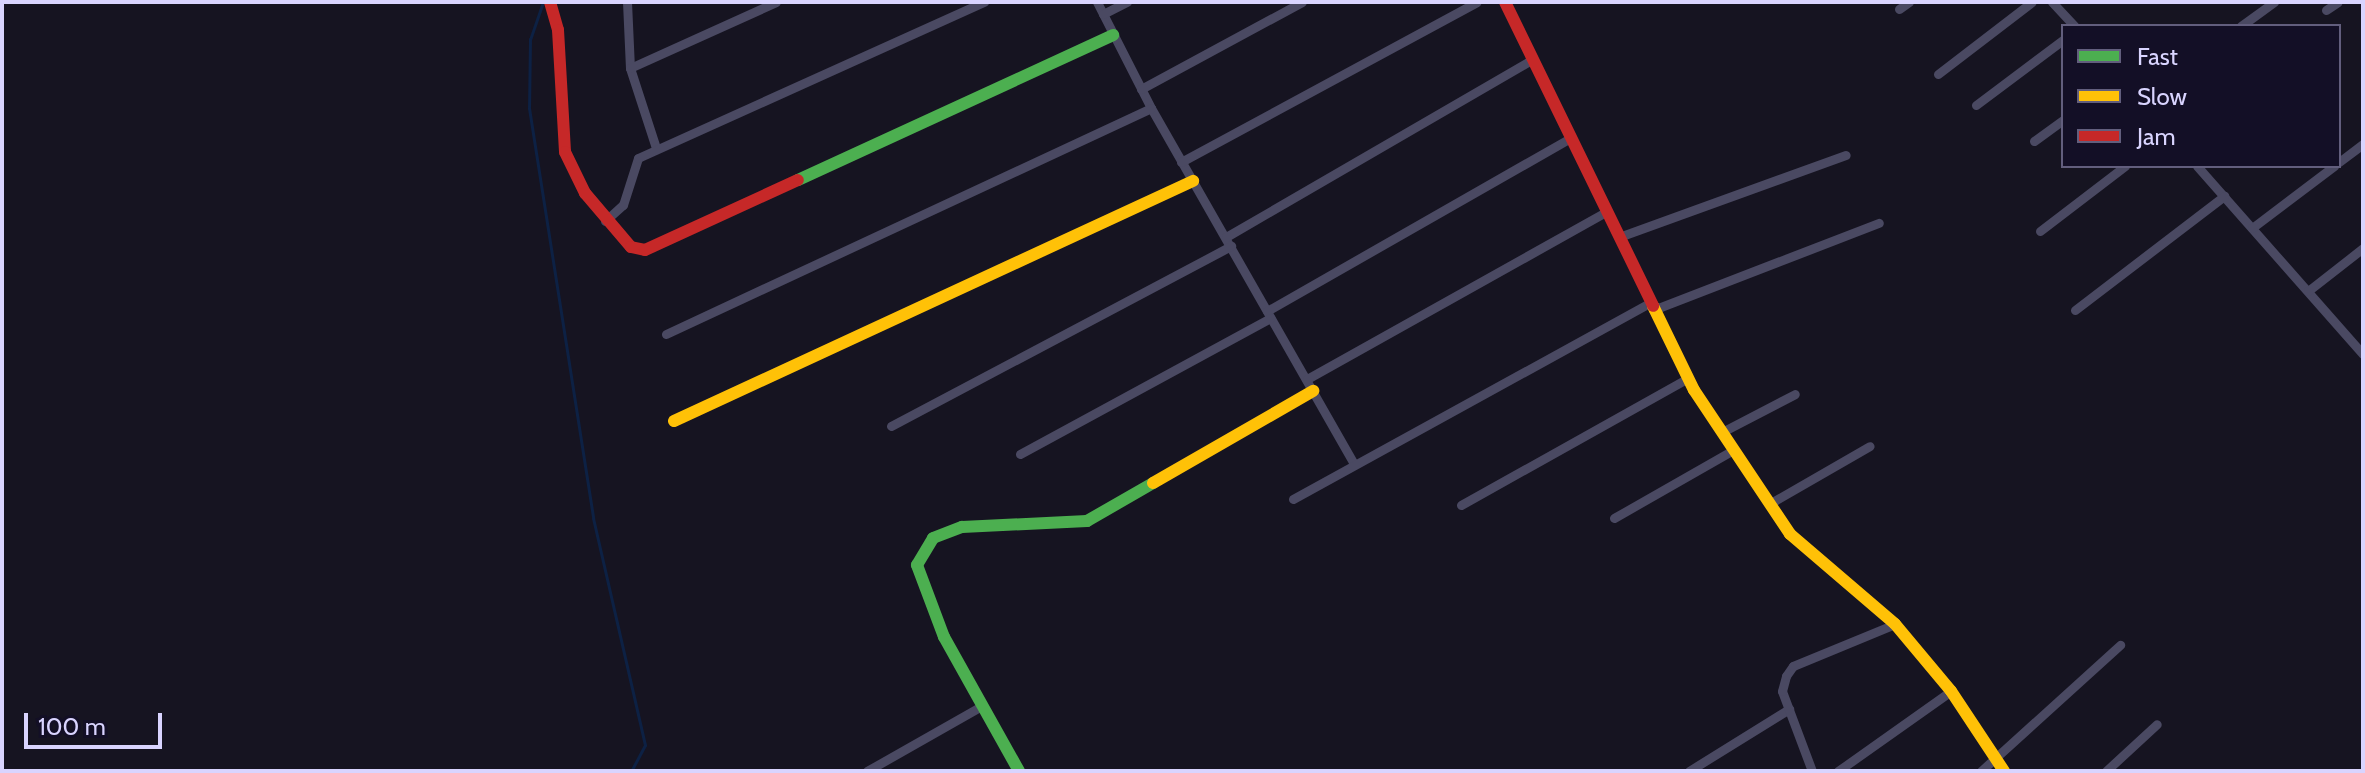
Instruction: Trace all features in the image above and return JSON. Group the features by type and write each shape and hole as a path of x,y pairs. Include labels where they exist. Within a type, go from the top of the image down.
{"street":[{"path":"550,2 558,30 565,152 605,221 631,247 656,248 1113,35"},
{"path":"627,2 630,68 656,148"},
{"path":"630,68 776,2"},
{"path":"605,221 623,205 634,163 656,148 984,2"},
{"path":"1097,2 1181,162 1354,464"},
{"path":"1103,14 1127,2"},
{"path":"1141,89 1302,2"},
{"path":"1181,162 1477,2"},
{"path":"1505,2 1651,307 1688,378 1733,450 1790,534 1895,624 1951,691 2000,766"},
{"path":"1899,9 1909,2"},
{"path":"1938,74 2032,2"},
{"path":"2052,2 2072,24"},
{"path":"2244,24 2274,2"},
{"path":"2326,10 2338,2"},
{"path":"1976,105 2061,41"},
{"path":"891,426 1229,242 1533,59"},
{"path":"666,334 1151,108"},
{"path":"2034,141 2061,121"},
{"path":"1020,454 1269,314 1569,139"},
{"path":"2341,160 2363,144"},
{"path":"1619,237 1846,155"},
{"path":"2040,231 2122,168"},
{"path":"2199,168 2363,354"},
{"path":"2252,228 2331,168"},
{"path":"674,421 1193,181"},
{"path":"2075,310 2224,196"},
{"path":"1019,771 944,637 917,565 933,538 962,527 1087,521 1310,385 1607,211"},
{"path":"1293,499 1651,307 1879,223"},
{"path":"2308,291 2363,248"},
{"path":"1461,505 1688,378"},
{"path":"1722,432 1795,394"},
{"path":"1769,504 1870,446"},
{"path":"1614,518 1733,450"},
{"path":"1812,771 1782,691 1793,666 1895,624"},
{"path":"1981,771 2000,766 2120,645"},
{"path":"1838,771 1951,691"},
{"path":"867,771 983,705"},
{"path":"1689,771 1789,709"},
{"path":"2106,771 2157,724"}],"waterway":[{"path":"543,2 530,39 529,108 593,518 645,745 631,771"}],"traffic: fast":[{"path":"798,180 1113,35"},
{"path":"1019,771 944,637 917,565 933,538 962,527 1087,521 1153,483"}],"traffic: slow":[{"path":"674,421 1193,181"},
{"path":"1653,306 1694,390 1790,534 1895,624 1951,691 2004,771"},
{"path":"1153,483 1313,391"}],"traffic: jam":[{"path":"550,2 558,30 565,152 585,193 631,247 645,250 798,180"},
{"path":"1505,2 1653,306"}]}
